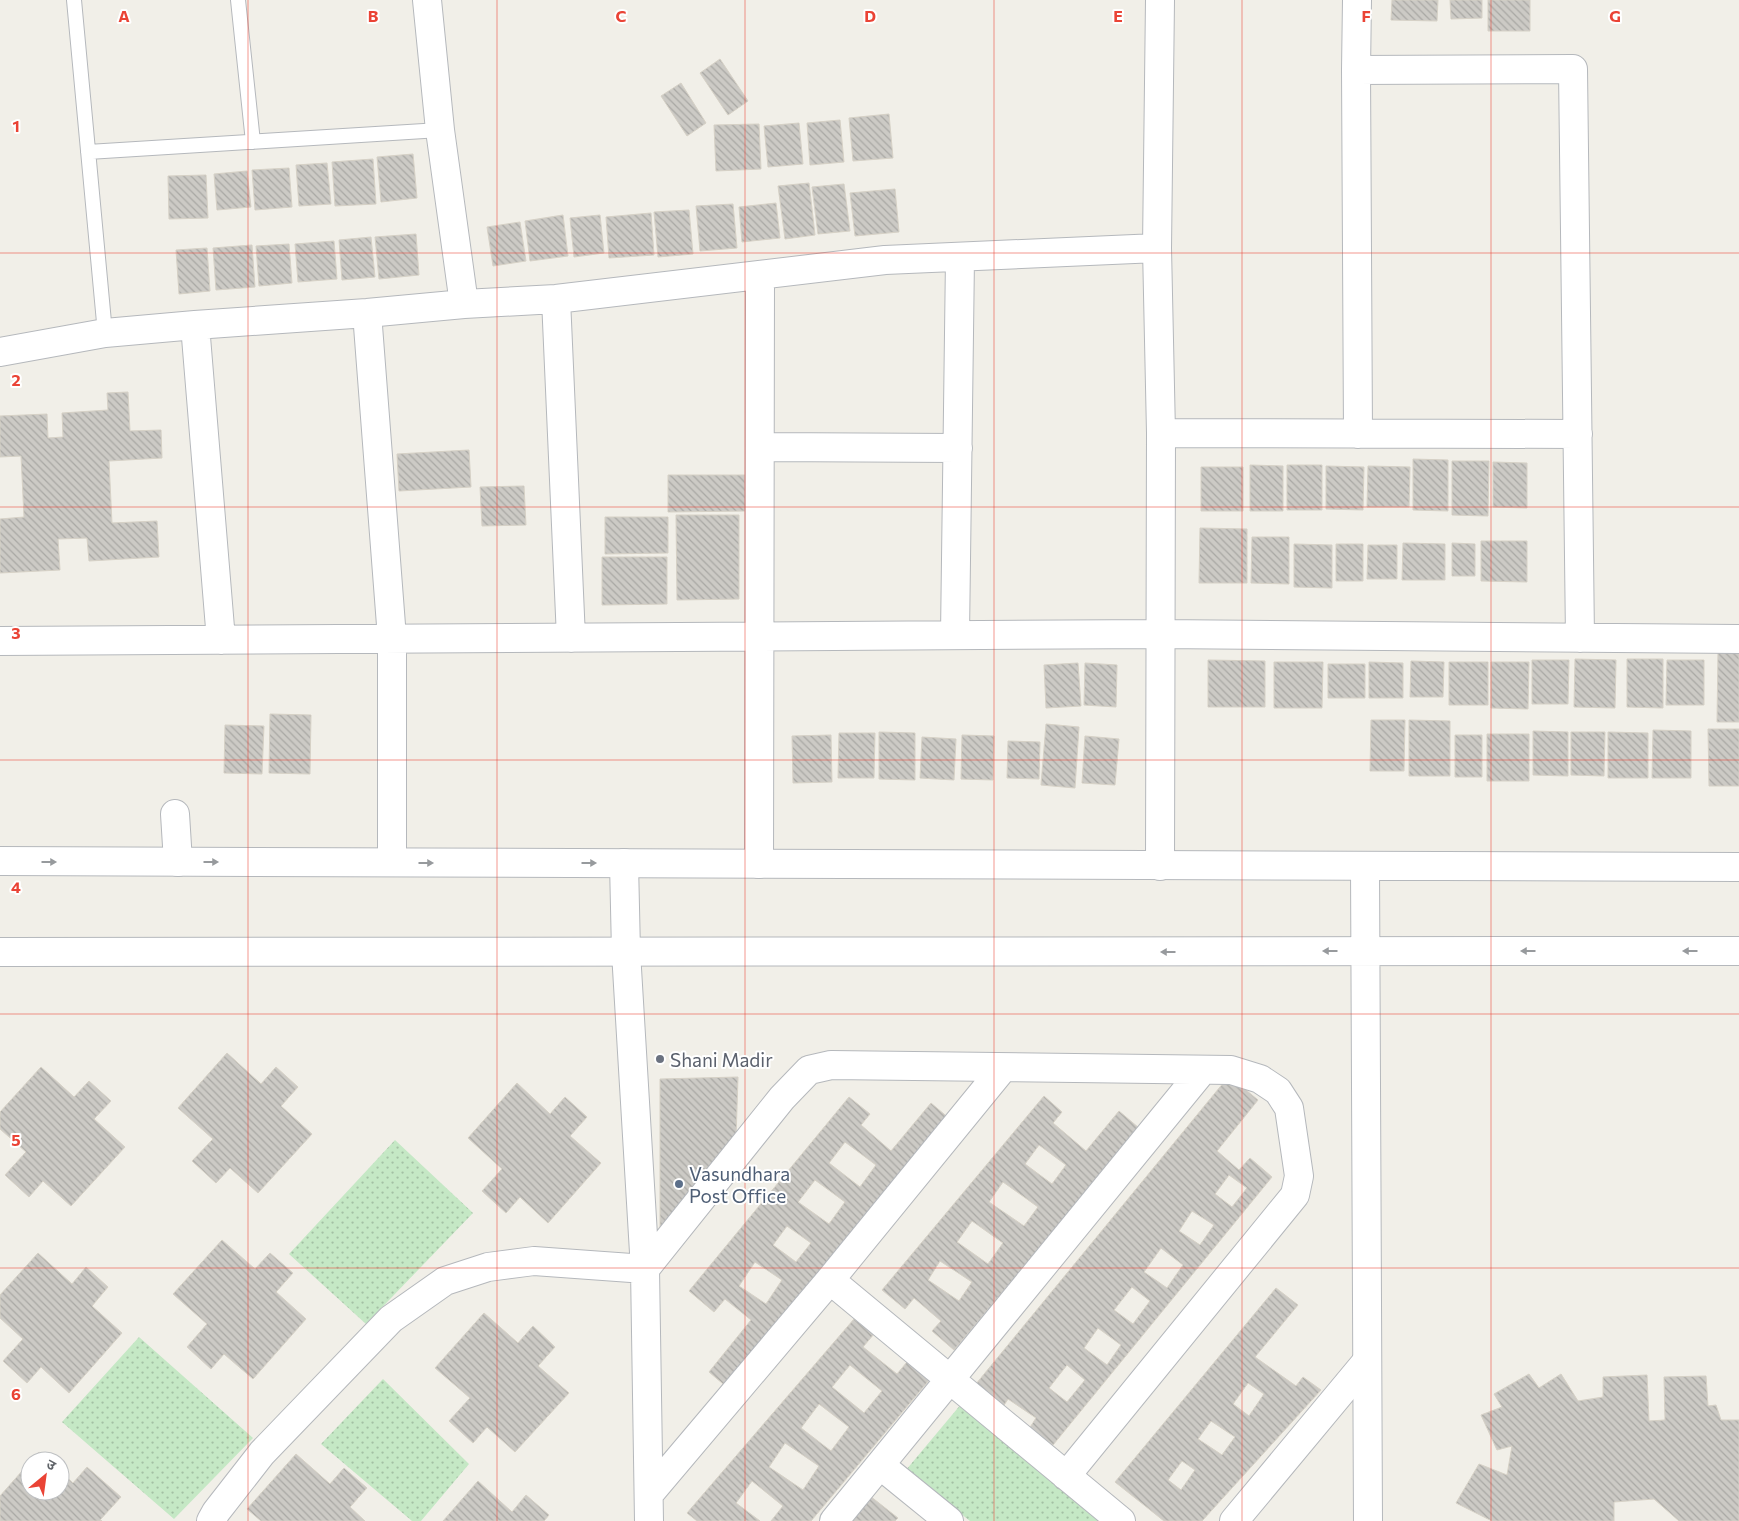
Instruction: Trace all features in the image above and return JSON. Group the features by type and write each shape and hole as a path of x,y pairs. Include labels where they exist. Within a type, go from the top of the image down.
{"street":[{"path":"427,0 440,130 464,304"},
{"path":"1160,0 1157,248 1161,433 1160,866"},
{"path":"1357,0 1358,434"},
{"path":"1356,70 1573,69 1580,638"},
{"path":"0,352 105,333 195,324 556,299 885,260 1157,248"},
{"path":"955,635 960,258"},
{"path":"760,275 760,864"},
{"path":"556,299 571,638"},
{"path":"367,313 392,638 392,862"},
{"path":"195,324 221,640"},
{"path":"1161,433 1578,434"},
{"path":"760,447 958,448"},
{"path":"0,641 1160,634 1739,639"},
{"path":"175,814 178,862"},
{"path":"0,861 1739,867"},
{"path":"624,864 626,952 646,1269 649,1521"},
{"path":"1365,866 1368,1521"},
{"path":"0,952 1739,951"},
{"path":"646,1269 782,1098 808,1070 831,1065 1230,1070 1260,1079 1278,1091 1289,1108 1299,1176 1298,1187 1289,1203 1066,1476"},
{"path":"650,1493 830,1280 1003,1068"},
{"path":"834,1521 1202,1071"},
{"path":"212,1521 216,1512 262,1453 391,1319 445,1281 488,1267 534,1261 646,1269"},
{"path":"830,1280 1121,1521"},
{"path":"1234,1521 1367,1361"},
{"path":"880,1465 949,1521"}],"lane":[{"path":"74,0 105,333"},
{"path":"238,0 253,142"},
{"path":"88,152 440,130"}],"green space":[{"path":"395,1140 473,1213 366,1324 289,1254"},
{"path":"139,1337 253,1438 174,1519 62,1422"},
{"path":"383,1379 469,1464 421,1521 412,1521 321,1444"},
{"path":"962,1403 1113,1521 970,1521 906,1470"}],"building":[{"path":"1392,0 1438,0 1437,21 1391,20"},
{"path":"1450,0 1482,0 1482,18 1451,19"},
{"path":"1488,0 1530,0 1530,31 1488,31"},
{"path":"720,59 748,101 728,115 700,73"},
{"path":"681,83 706,123 687,136 661,96"},
{"path":"889,114 893,158 853,161 849,118"},
{"path":"840,120 844,162 810,165 807,123"},
{"path":"799,123 803,164 768,167 764,126"},
{"path":"759,124 761,169 716,171 714,125"},
{"path":"413,154 417,198 381,202 377,157"},
{"path":"373,159 376,204 335,206 332,162"},
{"path":"327,163 331,204 299,206 296,165"},
{"path":"289,168 292,207 255,210 252,170"},
{"path":"247,171 251,207 217,210 214,174"},
{"path":"206,175 208,218 169,219 168,176"},
{"path":"809,183 815,235 785,239 778,186"},
{"path":"844,184 850,231 818,234 812,187"},
{"path":"895,189 899,232 855,236 850,193"},
{"path":"776,203 780,238 742,242 739,207"},
{"path":"733,204 737,248 700,251 696,206"},
{"path":"689,210 693,254 658,257 654,212"},
{"path":"651,213 654,255 609,258 606,217"},
{"path":"563,215 568,256 530,261 525,221"},
{"path":"600,215 604,253 574,257 570,218"},
{"path":"520,222 526,261 493,266 487,227"},
{"path":"416,234 419,275 379,279 375,237"},
{"path":"371,237 375,277 342,280 339,240"},
{"path":"334,241 337,279 298,282 295,244"},
{"path":"289,244 292,283 259,286 256,246"},
{"path":"252,245 255,287 216,290 213,248"},
{"path":"207,248 210,291 179,294 176,250"},
{"path":"128,392 130,431 161,430 162,458 109,461 112,523 157,521 159,557 89,561 87,538 58,539 60,570 0,573 0,519 24,517 21,456 0,457 0,416 47,414 48,438 63,437 62,413 108,410 107,393"},
{"path":"469,450 471,487 399,491 397,454"},
{"path":"1413,459 1448,460 1448,511 1413,510"},
{"path":"1452,461 1489,461 1488,516 1452,515"},
{"path":"1493,462 1527,463 1527,508 1493,507"},
{"path":"1250,465 1283,466 1283,511 1250,511"},
{"path":"1287,465 1322,465 1322,510 1287,510"},
{"path":"1326,466 1364,467 1363,510 1326,509"},
{"path":"1368,466 1410,467 1409,507 1367,507"},
{"path":"1201,467 1243,467 1243,511 1201,511"},
{"path":"668,475 745,475 746,511 668,512"},
{"path":"524,486 526,525 482,526 480,487"},
{"path":"676,515 739,515 739,599 677,600"},
{"path":"605,517 668,517 668,553 605,554"},
{"path":"1200,528 1247,529 1247,583 1199,583"},
{"path":"1252,537 1289,537 1289,584 1251,583"},
{"path":"1481,541 1527,541 1527,582 1481,581"},
{"path":"1403,543 1445,544 1445,580 1402,580"},
{"path":"1452,543 1475,544 1475,576 1452,576"},
{"path":"1294,544 1332,545 1332,588 1294,587"},
{"path":"1336,544 1363,544 1363,581 1336,581"},
{"path":"1368,545 1397,545 1397,579 1367,579"},
{"path":"602,557 667,557 667,604 602,605"},
{"path":"1718,651 1739,651 1739,722 1717,722"},
{"path":"1575,659 1616,660 1615,708 1574,707"},
{"path":"1627,659 1663,659 1663,708 1627,707"},
{"path":"1208,660 1265,661 1265,707 1208,707"},
{"path":"1532,660 1569,660 1568,704 1532,704"},
{"path":"1667,660 1704,660 1704,705 1666,705"},
{"path":"1411,661 1444,662 1443,697 1410,697"},
{"path":"1274,662 1323,662 1322,708 1274,708"},
{"path":"1369,662 1403,663 1403,698 1369,698"},
{"path":"1449,662 1488,662 1488,705 1449,705"},
{"path":"1491,662 1529,662 1528,709 1491,708"},
{"path":"1078,663 1081,706 1046,708 1044,665"},
{"path":"1085,663 1117,665 1116,707 1084,705"},
{"path":"1328,664 1365,664 1365,698 1328,698"},
{"path":"270,714 311,715 310,774 269,773"},
{"path":"1371,720 1405,720 1404,771 1370,771"},
{"path":"1409,720 1450,721 1450,776 1409,776"},
{"path":"1046,724 1079,727 1075,788 1041,785"},
{"path":"225,725 264,726 262,774 224,773"},
{"path":"1708,729 1739,729 1739,786 1709,786"},
{"path":"1653,730 1691,731 1691,778 1652,778"},
{"path":"1533,731 1568,732 1568,776 1533,775"},
{"path":"879,732 915,733 915,780 879,779"},
{"path":"1571,732 1605,732 1604,776 1571,775"},
{"path":"1608,732 1648,733 1648,778 1608,778"},
{"path":"839,733 875,733 874,778 838,778"},
{"path":"1487,734 1529,734 1529,781 1487,781"},
{"path":"831,735 832,782 793,783 792,736"},
{"path":"962,735 994,736 993,780 961,779"},
{"path":"1455,735 1482,735 1482,777 1455,777"},
{"path":"1085,736 1119,739 1115,785 1082,783"},
{"path":"922,737 956,739 954,780 920,778"},
{"path":"1008,741 1040,742 1039,779 1007,778"},
{"path":"227,1053 261,1084 276,1067 298,1087 281,1106 312,1134 258,1193 230,1168 216,1183 192,1161 213,1139 178,1108"},
{"path":"41,1067 74,1097 89,1081 111,1101 94,1119 125,1147 71,1206 43,1181 29,1197 5,1175 26,1152 0,1129 0,1112"},
{"path":"1229,1076 1258,1100 1217,1151 1239,1170 1250,1158 1272,1177 1053,1445 1029,1429 1036,1418 1008,1399 1001,1410 971,1390","holes":["1229,1175 1247,1188 1232,1207 1215,1194","1192,1211 1214,1225 1200,1245 1179,1231","1161,1248 1183,1265 1167,1288 1144,1272","1132,1287 1150,1301 1133,1324 1114,1310","1098,1328 1121,1345 1107,1365 1084,1348","1067,1365 1085,1380 1067,1402 1049,1388"]},
{"name":"Vasundhara Post Office","path":"738,1077 736,1138 660,1230 660,1079"},
{"path":"517,1083 550,1114 565,1097 587,1117 570,1136 601,1163 548,1223 520,1197 506,1213 482,1191 502,1169 468,1138"},
{"path":"1044,1096 1062,1112 1053,1123 1086,1151 1119,1111 1139,1128 954,1350 932,1331 941,1321 914,1298 905,1309 882,1290","holes":["1039,1145 1066,1165 1052,1184 1025,1164","1003,1182 1038,1207 1024,1226 989,1202","972,1221 1003,1243 988,1264 957,1242","940,1261 972,1282 959,1301 928,1280"]},
{"path":"849,1097 870,1114 861,1125 891,1151 931,1103 951,1120 729,1389 709,1372 751,1320 725,1299 714,1312 689,1291","holes":["845,1142 876,1165 860,1187 829,1163","815,1180 845,1202 829,1224 798,1202","787,1226 811,1243 796,1262 773,1245","755,1262 782,1280 766,1304 739,1286"]},
{"path":"222,1240 255,1269 270,1253 293,1273 276,1292 306,1319 253,1379 224,1354 211,1369 187,1347 207,1324 173,1294"},
{"path":"38,1253 72,1284 86,1267 108,1287 92,1306 122,1333 69,1393 41,1367 27,1383 3,1361 23,1339 0,1318 0,1295"},
{"path":"1276,1288 1298,1305 1255,1357 1296,1386 1303,1377 1321,1390 1202,1521 1164,1521 1115,1482","holes":["1248,1383 1264,1394 1249,1416 1233,1404","1211,1421 1235,1437 1222,1455 1198,1439","1182,1461 1195,1470 1181,1490 1168,1480"]},
{"path":"484,1313 518,1343 533,1326 555,1347 538,1366 569,1393 515,1452 487,1427 473,1443 449,1421 470,1398 435,1368"},
{"path":"854,1319 874,1334 863,1347 897,1374 907,1362 930,1379 811,1521 771,1521 783,1506 752,1481 736,1503 760,1521 697,1521 687,1513","holes":["850,1365 882,1391 864,1413 832,1387","819,1404 849,1427 831,1451 801,1428","785,1443 819,1466 803,1490 769,1467"]},
{"path":"1529,1374 1539,1388 1561,1374 1578,1401 1603,1397 1603,1377 1647,1375 1649,1421 1665,1420 1664,1377 1706,1376 1708,1406 1716,1405 1721,1420 1739,1420 1739,1521 1679,1521 1654,1499 1614,1502 1614,1521 1492,1521 1456,1503 1479,1464 1507,1475 1512,1446 1497,1450 1481,1415 1502,1407 1494,1394"},
{"path":"296,1454 330,1484 344,1468 367,1488 350,1507 365,1521 261,1521 247,1509"},
{"path":"87,1467 121,1497 100,1520 102,1521 0,1521 0,1496 20,1473 20,1501 70,1501 70,1480 73,1483"},
{"path":"478,1481 512,1512 526,1495 549,1515 544,1521 443,1521"},
{"path":"870,1496 898,1518 895,1521 851,1521"}],"place":[{"name":"Shani Madir","path":"660,1059"},
{"name":"Vasundhara Post Office","path":"679,1184"}]}
